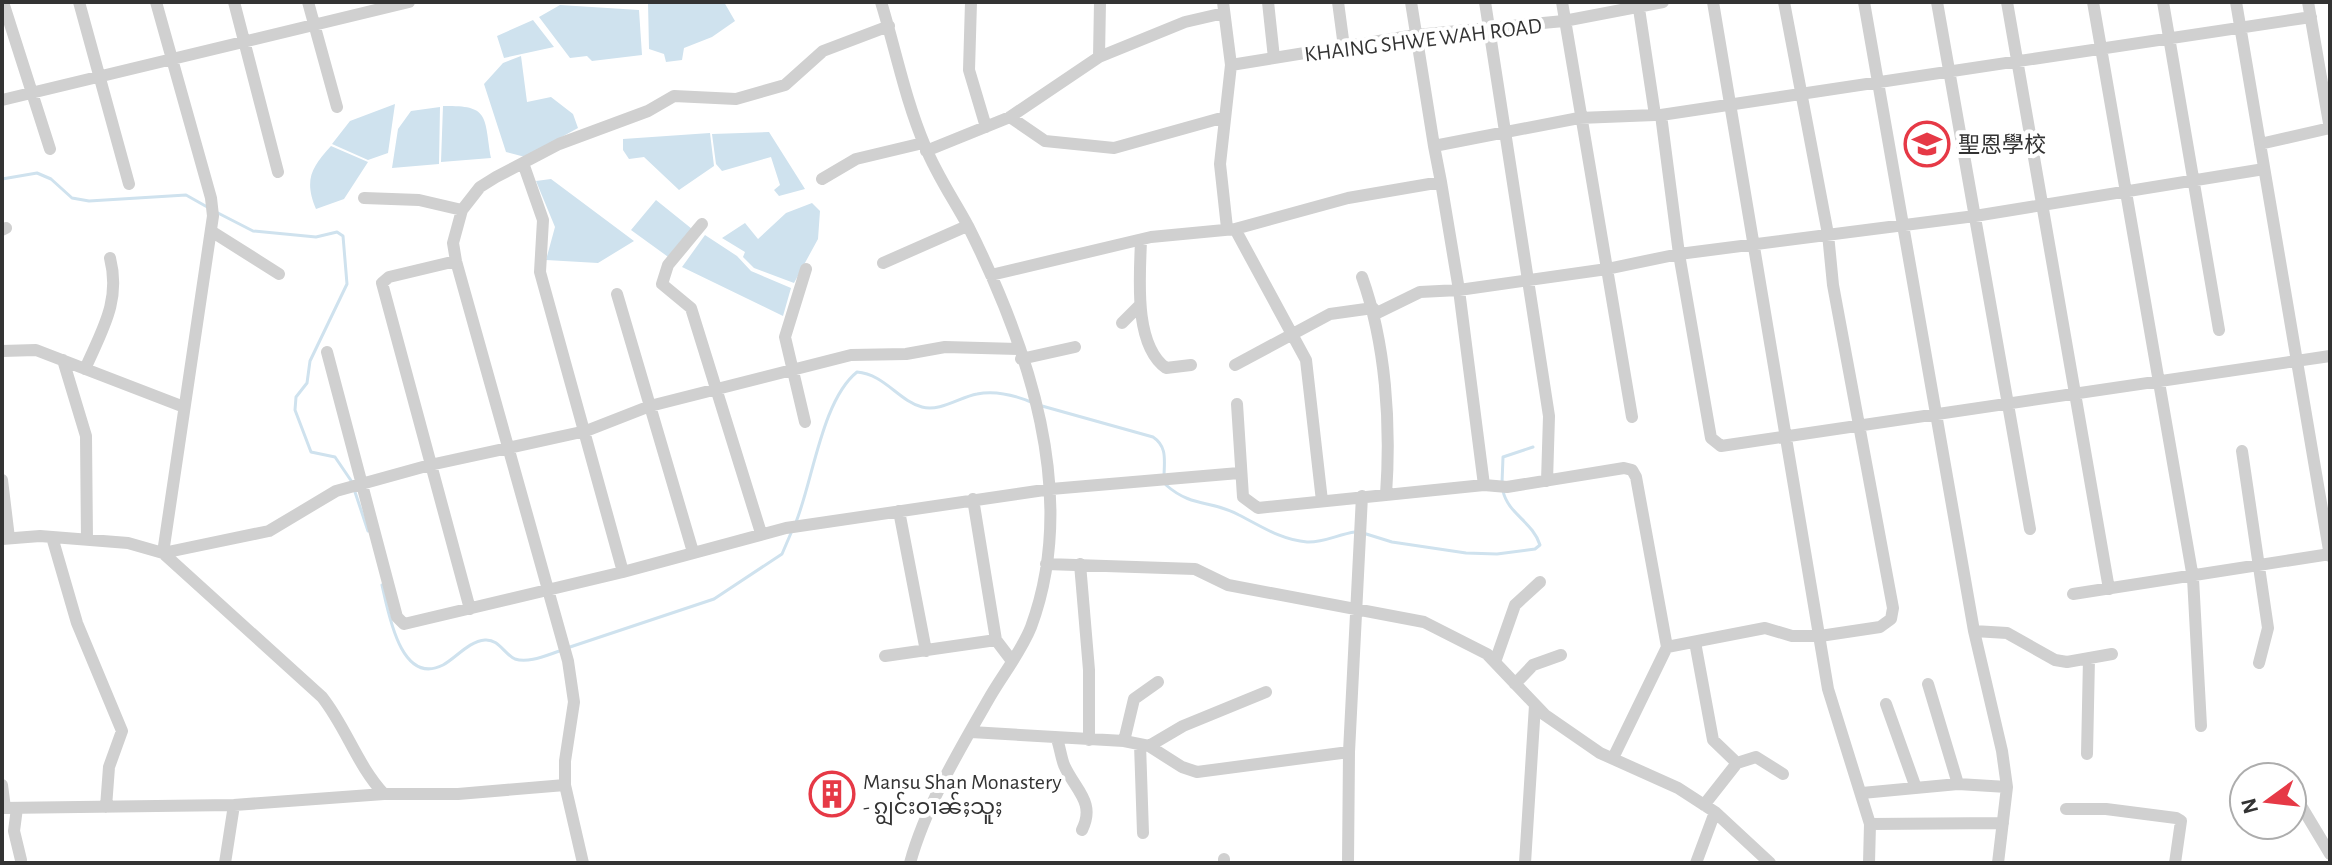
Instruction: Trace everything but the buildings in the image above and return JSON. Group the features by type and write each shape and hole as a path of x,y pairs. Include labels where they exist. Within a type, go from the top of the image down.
{"street":[{"path":"3,2 50,149"},
{"path":"79,2 129,184"},
{"path":"156,2 211,198 213,216 163,553"},
{"path":"234,2 278,172"},
{"path":"308,2 337,107"},
{"path":"2,100 409,2"},
{"path":"971,2 969,70 986,127"},
{"path":"1099,57 1100,2"},
{"path":"1268,2 1274,58"},
{"path":"1338,2 1344,47"},
{"path":"1411,2 1459,290 1496,486"},
{"path":"1485,2 1549,416 1547,481"},
{"path":"1562,2 1579,118 1632,417"},
{"name":"KHAING SHWE WAH ROAD","path":"1231,65 1416,35 1564,21 1638,4 1663,2"},
{"path":"1713,2 1828,689 1870,824 1869,863"},
{"path":"1667,647 1765,628 1792,636 1820,636 1880,627 1891,619 1893,608 1833,285 1828,234 1803,94 1784,2"},
{"path":"1864,2 1974,631 2007,787 1998,863"},
{"path":"1937,2 2030,529"},
{"path":"2007,2 2109,589"},
{"path":"2093,2 2193,578 2201,726"},
{"path":"2163,2 2219,330"},
{"path":"2073,594 2330,555 2236,2"},
{"path":"2260,144 2330,129 2308,2"},
{"path":"884,3 902,87 925,147 991,275 1020,354 1048,454 1051,489 1052,532 1031,628 971,732 917,837 910,863"},
{"path":"1638,4 1679,254 1715,444 1788,439 2330,356"},
{"path":"822,179 856,159 925,147 1010,117 1099,57 1224,8 1231,65 1220,164 1231,229 1306,360 1322,501"},
{"path":"1434,146 1579,118 1658,115 2311,17"},
{"path":"583,863 565,785 565,761 574,702 565,649 456,261 453,243 462,210 480,187 559,144 648,111 674,96 736,99 785,85 823,51 889,26"},
{"path":"1010,117 1045,141 1114,148 1225,117"},
{"path":"523,163 543,220 540,272 623,572"},
{"path":"1235,365 1330,314 1374,311 1420,292 1459,290 1529,277 1607,269 1679,254 1975,216 2264,169"},
{"path":"991,275 1141,240 1231,229 1348,198 1441,182"},
{"path":"364,198 419,200 462,210"},
{"path":"702,224 668,265 662,278 667,290 691,308 761,533"},
{"path":"883,263 967,226"},
{"path":"211,231 279,274"},
{"path":"1141,240 1140,305 1151,346 1161,365 1166,368 1191,365"},
{"path":"85,369 112,306 116,280 110,258"},
{"path":"456,261 389,277 382,283 470,609"},
{"path":"805,422 785,337 806,269"},
{"path":"1362,277 1374,311 1389,455 1386,495"},
{"path":"617,294 693,552"},
{"path":"1122,323 1140,305"},
{"path":"163,553 269,531 309,506 356,486 430,465 586,431 650,406 851,355 906,354 945,347 1020,354 1075,347"},
{"path":"2,351 36,350 184,407"},
{"path":"327,352 356,486 399,622 470,609 623,572 793,526 1051,489 1239,473"},
{"path":"63,360 86,436 87,540"},
{"path":"1237,404 1239,473 1243,497 1258,508 1547,481 1624,468 1632,470 1636,477 1667,647 1613,758"},
{"path":"2242,451 2268,628 2259,663"},
{"path":"2,480 5,538 52,537 128,543 163,553 322,697 341,720 369,778 384,794"},
{"path":"1348,863 1349,752 1359,610 1362,496"},
{"path":"973,499 996,640 1012,661"},
{"path":"899,511 926,651"},
{"path":"52,537 77,623 122,731 109,767 106,807"},
{"path":"1046,564 1195,569 1228,585 1424,622 1487,654 1535,705 1600,753 1678,788 1709,808 1770,863"},
{"path":"1080,564 1089,670 1089,740"},
{"path":"1495,662 1515,605 1540,582"},
{"path":"1974,631 2007,633 2055,660 2112,654"},
{"path":"885,656 996,640"},
{"path":"1695,642 1713,740 1737,763"},
{"path":"1515,684 1533,665 1561,655"},
{"path":"2087,754 2089,658"},
{"path":"1124,741 1134,699 1158,682"},
{"path":"1928,684 1958,784"},
{"path":"1145,745 1205,715 1266,692"},
{"path":"1886,704 1916,788"},
{"path":"1525,863 1535,705"},
{"path":"971,732 1124,741 1145,745 1182,767 1197,772 1349,752"},
{"path":"1057,739 1063,763 1086,802 1088,817 1082,830"},
{"path":"1143,833 1145,745"},
{"path":"1696,863 1709,808 1737,763 1756,757 1783,774"},
{"path":"1862,793 1958,784 2007,787"},
{"path":"2,785 21,860"},
{"path":"8,808 234,805 384,794 458,794 565,785"},
{"path":"225,863 234,805"},
{"path":"2066,809 2106,809 2176,818 2181,821 2181,828 2175,863"},
{"path":"2308,817 2330,854"},
{"path":"1870,824 2003,823"}],"water":[{"path":"648,2 724,2 735,21 712,37 684,48 682,60 666,62 664,54 649,49"},
{"path":"560,5 639,10 642,55 592,61 587,56 570,58 539,17"},
{"path":"533,20 554,47 504,58 497,36"},
{"path":"521,56 527,102 551,97 573,114 578,128 525,157 506,152 484,84 503,63"},
{"path":"395,104 388,153 368,160 332,144 350,121"},
{"path":"443,106 469,108 482,116 491,158 441,162"},
{"path":"440,107 439,164 392,168 398,129 411,111"},
{"path":"769,132 805,189 779,196 774,190 780,185 771,157 722,171 716,164 712,134"},
{"path":"710,133 714,166 679,190 644,157 629,159 623,150 623,139"},
{"path":"331,146 368,162 344,199 316,209 310,182 314,168"},
{"path":"551,179 634,241 598,263 546,260 555,227 536,181"},
{"path":"656,200 692,229 671,259 631,230"},
{"path":"812,203 820,211 818,239 794,283 754,268 743,257 745,252 722,238 745,223 758,239 786,213"},
{"path":"705,235 737,256 751,271 791,288 783,316 682,267"}],"waterway":[{"path":"2,179 37,173 51,179 72,198 89,201 186,195 209,208"},
{"path":"216,212 253,231 316,237 337,232 343,236 347,284 310,361 307,383 296,397 295,410 311,452 335,457 352,482"},
{"path":"796,522 835,401 857,372 875,377 922,407 936,408 984,393 1011,395 1031,402"},
{"path":"1042,406 1153,437 1163,450 1164,478"},
{"path":"1502,483 1503,457 1533,447"},
{"path":"1166,485 1193,501 1229,510 1272,532 1298,541 1313,542 1355,532"},
{"path":"354,489 368,531"},
{"path":"1363,533 1392,542 1466,553 1497,554 1535,549 1540,545 1537,537 1510,506 1503,491"},
{"path":"570,647 714,599 782,554 791,533"},
{"path":"382,585 399,643 406,656 416,665 428,669 443,665 468,647 485,640 498,644 511,657 521,660 563,650"}],"place":[{"name":"聖恩學校","path":"1927,144"},
{"name":"Mansu Shan Monastery - ၵျွင်းဝၢၼ်ႈသူႈ","path":"832,794"}]}
